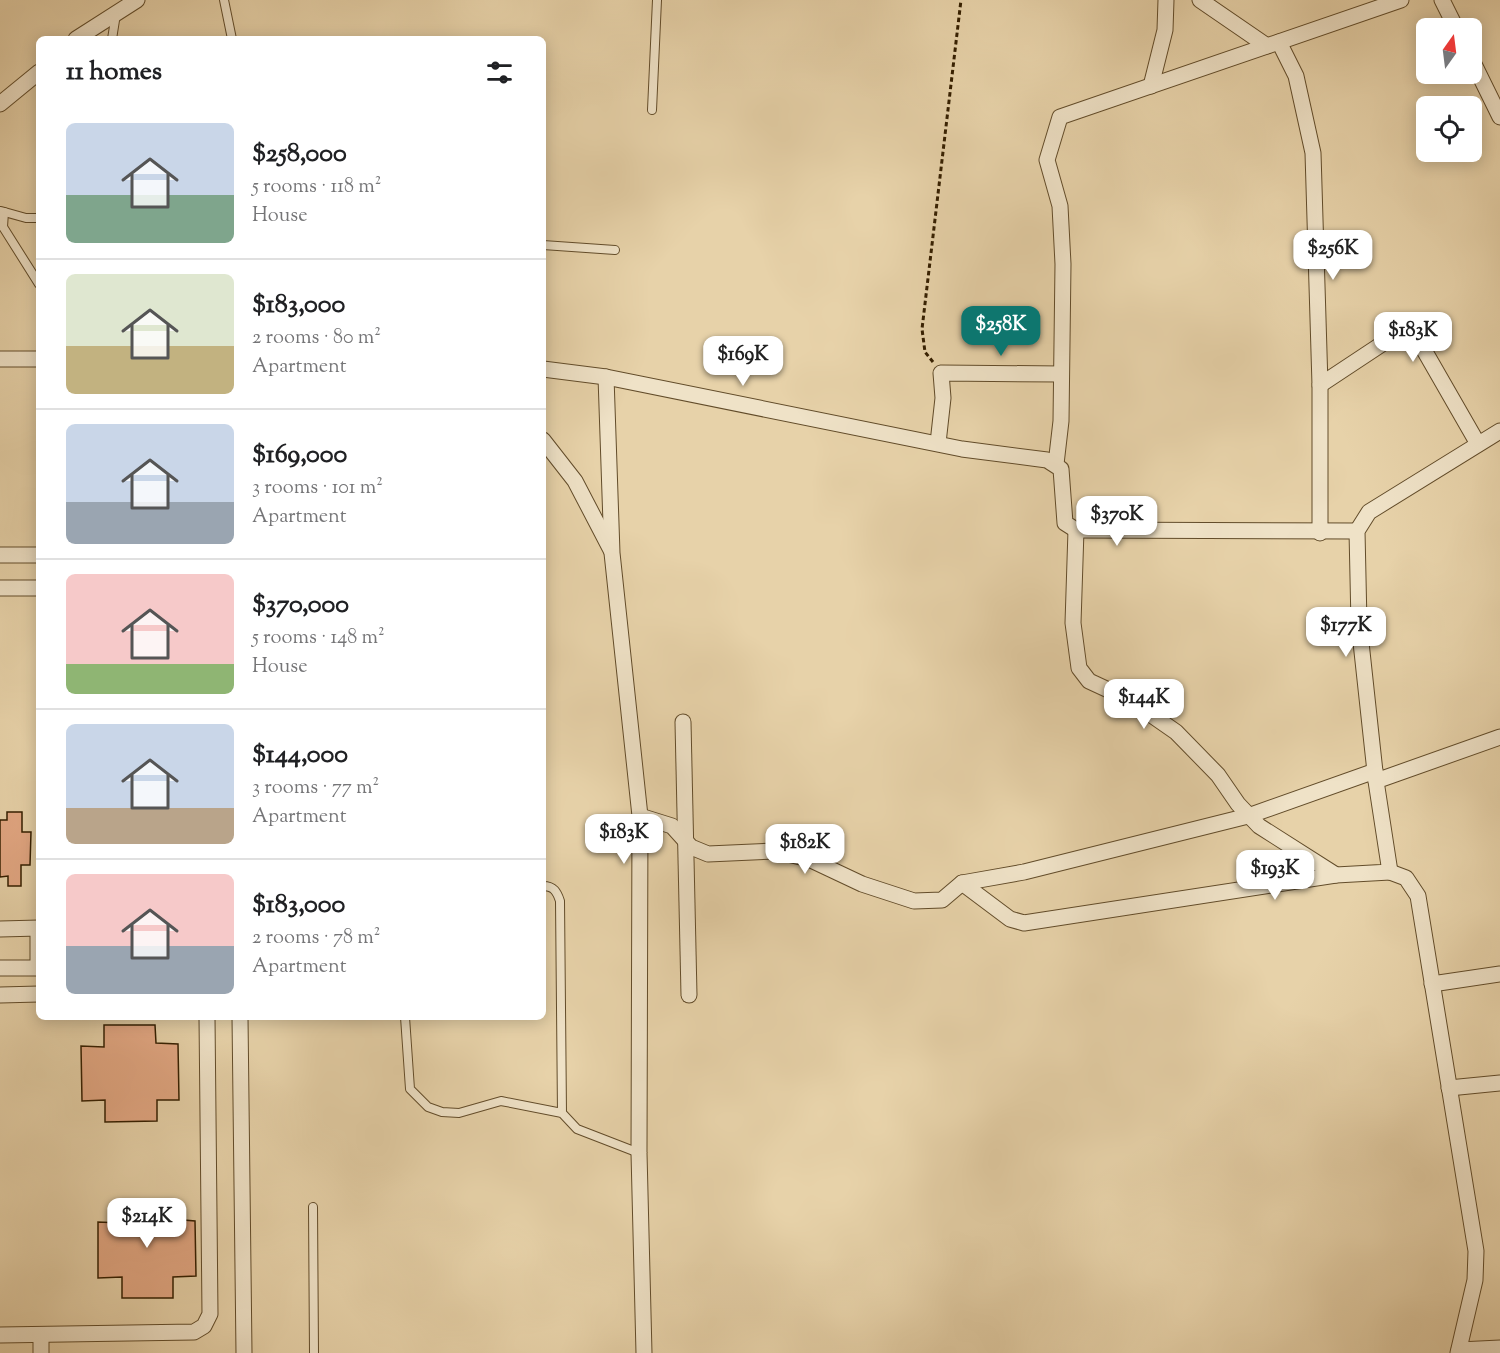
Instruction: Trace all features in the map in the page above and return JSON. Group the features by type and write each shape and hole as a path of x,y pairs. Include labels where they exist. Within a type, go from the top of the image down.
{"street":[{"path":"81,36 137,0"},
{"path":"1151,86 1165,30 1166,0"},
{"path":"1200,0 1273,44 1296,76 1313,153 1320,385 1320,533"},
{"path":"1442,0 1451,18"},
{"path":"1056,464 1061,421 1063,264 1060,206 1047,160 1060,117 1394,1"},
{"path":"0,104 36,74"},
{"path":"1482,80 1500,117"},
{"path":"1320,385 1388,340 1410,335 1420,343 1478,444"},
{"path":"0,360 36,359"},
{"path":"546,369 606,377 1056,464 1062,469 1065,523 1076,530 1320,533 1357,531"},
{"path":"938,443 943,398 941,373 1061,374"},
{"path":"606,377 612,553 640,816 639,1153 644,1353"},
{"path":"1390,872 1375,776 1359,624 1357,531 1369,512 1500,431"},
{"path":"546,444 576,481 612,553"},
{"path":"1076,530 1073,623 1079,668 1089,681 1130,700 1176,732 1218,775 1248,816 1278,840 1336,875"},
{"path":"0,555 36,555"},
{"path":"0,588 36,588"},
{"path":"684,722 689,995"},
{"path":"640,816 672,826 691,847 708,854 775,851 809,859 862,885 914,901 942,900 962,883 1024,872 1248,816 1500,737"},
{"path":"962,883 1010,919 1024,923 1336,875 1390,872 1406,878 1418,896 1476,1251 1475,1280 1458,1352 1500,1348"},
{"path":"0,929 36,928"},
{"path":"0,968 36,968"},
{"path":"1432,984 1500,974"},
{"path":"0,995 36,994"},
{"path":"0,1335 194,1332 204,1326 210,1314 207,1020"},
{"path":"240,1020 244,1353"},
{"path":"1449,1088 1500,1083"},
{"path":"41,1335 41,1353"}],"lane":[{"path":"224,0 231,36"},
{"path":"652,110 652,53 657,0"},
{"path":"113,36 117,13"},
{"path":"36,218 26,218 2,211 3,227 36,279"},
{"path":"546,245 615,250"},
{"path":"546,886 556,891 560,901 562,1113"},
{"path":"405,1020 410,1089 428,1107 459,1113 501,1101 562,1113 577,1129 639,1153"},
{"path":"313,1207 314,1353"}],"path":[{"path":"941,373 926,352 922,329 961,0"}],"building":[{"path":"7,812 22,812 22,832 31,832 30,865 21,865 21,886 8,886 8,876 0,877 0,820 7,820"},
{"path":"104,1025 155,1025 156,1043 178,1044 179,1100 157,1100 157,1121 105,1122 105,1100 82,1101 81,1046 104,1047"},
{"path":"121,1201 172,1201 172,1219 195,1221 196,1276 173,1277 173,1298 122,1298 122,1277 98,1278 98,1222 121,1223"}]}
